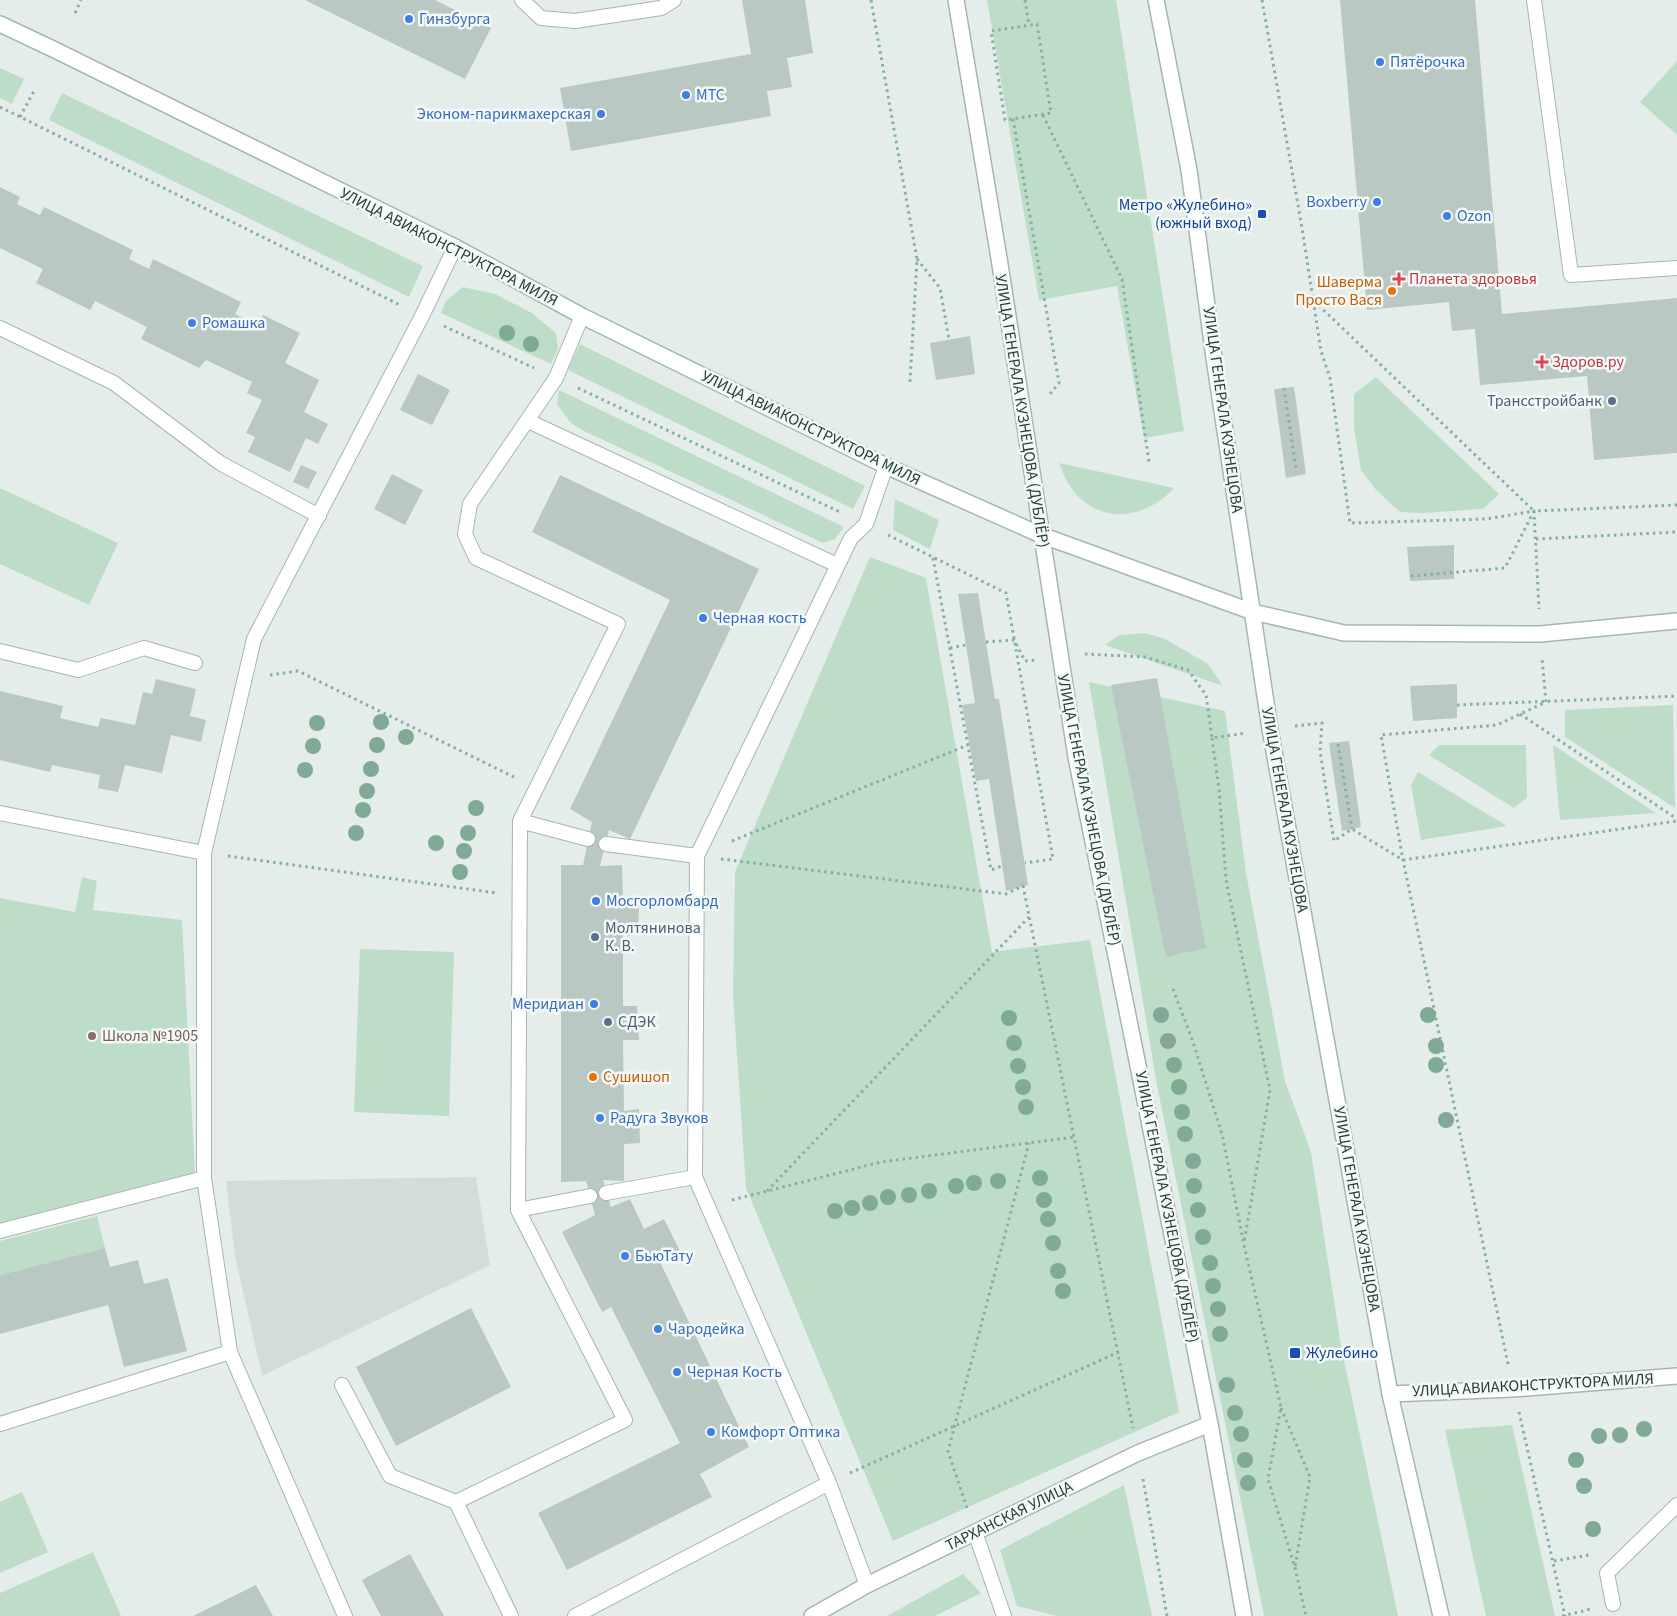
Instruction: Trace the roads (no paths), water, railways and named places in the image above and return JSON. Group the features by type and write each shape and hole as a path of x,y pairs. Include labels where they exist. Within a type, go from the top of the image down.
{"street":[{"name":"УЛИЦА ГЕНЕРАЛА КУЗНЕЦОВА (ДУБЛЁР)","path":"956,0 999,258 1076,757 1210,1424 1244,1616"},
{"name":"УЛИЦА ГЕНЕРАЛА КУЗНЕЦОВА","path":"1156,0 1189,170 1217,377 1270,730 1390,1394 1441,1616"},
{"name":"УЛИЦА АВИАКОНСТРУКТОРА МИЛЯ","path":"0,24 455,247 582,316 886,466 1041,535 1253,612 1344,633 1540,634 1677,621"},
{"name":"УЛИЦА АВИАКОНСТРУКТОРА МИЛЯ","path":"1390,1394 1513,1389 1677,1376"},
{"name":"ТАРХАНСКАЯ УЛИЦА","path":"812,1616 867,1585 1138,1453 1210,1424"}],"lane":[{"path":"522,0 541,18 575,21 661,8 674,0"},
{"path":"1534,0 1571,276 1677,268"},
{"path":"345,1616 230,1352 204,1178 204,853 254,639 422,316 455,247"},
{"path":"456,1502 626,1420 518,1210 520,822 618,624 476,558 465,534 470,504 556,378 582,316"},
{"path":"0,328 114,383 220,463 319,516"},
{"path":"528,421 837,565"},
{"path":"867,1585 828,1483 695,1177 697,856 837,565 851,538 866,524 886,466"},
{"path":"0,651 78,670 144,648 194,663"},
{"path":"0,813 204,853"},
{"path":"520,822 588,839"},
{"path":"606,844 697,856"},
{"path":"606,1194 695,1177"},
{"path":"0,1231 204,1178"},
{"path":"518,1210 590,1196"},
{"path":"0,1424 230,1352"},
{"path":"342,1385 390,1476 456,1502 510,1616"},
{"path":"575,1616 828,1483"},
{"path":"1613,1604 1607,1573 1677,1505"},
{"path":"976,1532 1004,1616"}],"place":[{"name":"Гинзбурга","path":"409,19"},
{"name":"Пятёрочка","path":"1380,62"},
{"name":"МТС","path":"686,95"},
{"name":"Эконом-парикмахерская","path":"601,114"},
{"name":"Boxberry","path":"1377,202"},
{"name":"Метро «Жулебино» (южный вход)","path":"1262,214"},
{"name":"Ozon","path":"1447,216"},
{"name":"Планета здоровья","path":"1399,279"},
{"name":"Шаверма Просто Вася","path":"1392,291"},
{"name":"Ромашка","path":"192,323"},
{"name":"Здоров.ру","path":"1542,362"},
{"name":"Трансстройбанк","path":"1612,401"},
{"name":"Черная кость","path":"703,618"},
{"name":"Мосгорломбард","path":"596,901"},
{"name":"Молтянинова К. В.","path":"595,937"},
{"name":"Меридиан","path":"594,1004"},
{"name":"СДЭК","path":"608,1022"},
{"name":"Школа №1905","path":"92,1036"},
{"name":"Сушишоп","path":"593,1077"},
{"name":"Радуга Звуков","path":"600,1118"},
{"name":"БьюТату","path":"625,1256"},
{"name":"Чародейка","path":"658,1329"},
{"name":"Жулебино","path":"1295,1353"},
{"name":"Черная Кость","path":"677,1372"},
{"name":"Комфорт Оптика","path":"711,1432"}]}
